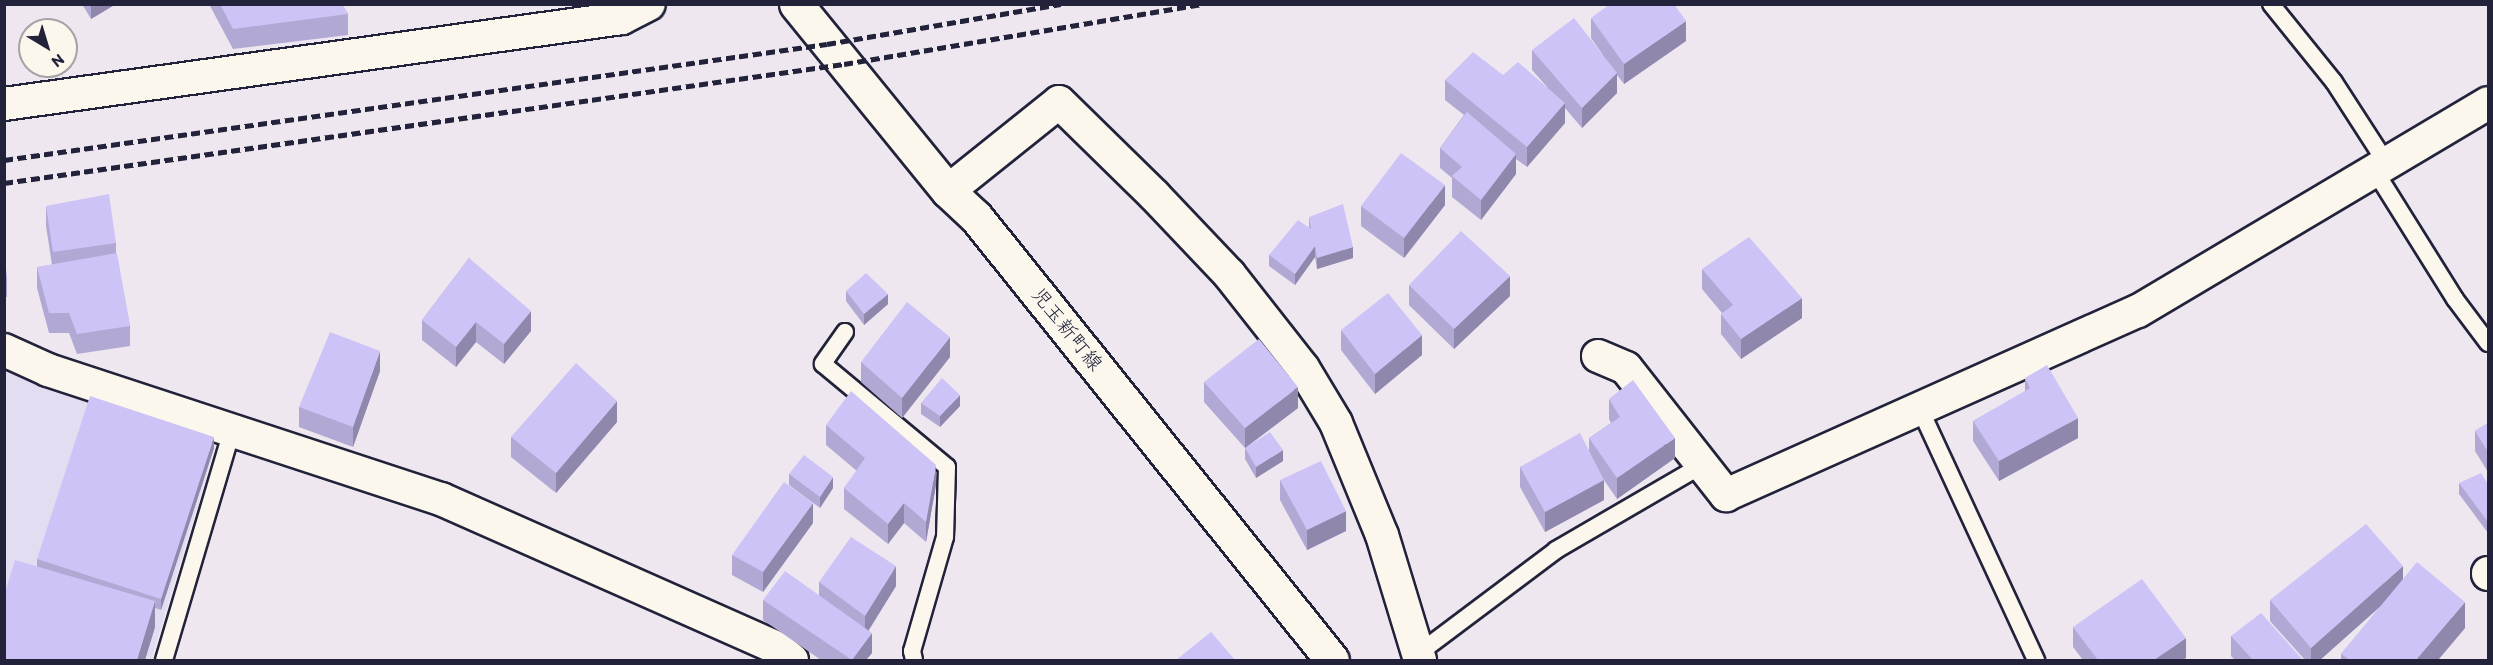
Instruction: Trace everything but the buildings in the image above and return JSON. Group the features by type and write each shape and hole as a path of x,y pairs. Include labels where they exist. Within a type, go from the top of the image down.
{"main road":[{"name":"児玉新町線","path":"796,4 948,191 983,226 1332,660"}],"street":[{"path":"4,104 622,18 649,4"},
{"path":"948,191 1059,102 1123,164 1229,274 1303,368 1336,423 1382,535 1420,657"},
{"path":"1598,356 1626,368 1726,495 2138,311 2488,104"},
{"path":"4,350 48,370 441,499 779,649 792,660"}],"lane":[{"path":"2271,4 2334,82 2455,299 2488,343"},
{"path":"845,332 823,364 947,467 945,537 912,651 914,660"},
{"path":"1920,409 2036,660"},
{"path":"164,660 232,431"},
{"path":"1420,657 1556,550 1702,465"}],"shaded area":[{"path":"4,370 32,381 198,430 213,453 151,660 5,660"}],"railway":[{"path":"4,160 827,44 1061,4"},
{"path":"4,183 844,64 1202,4"}]}
